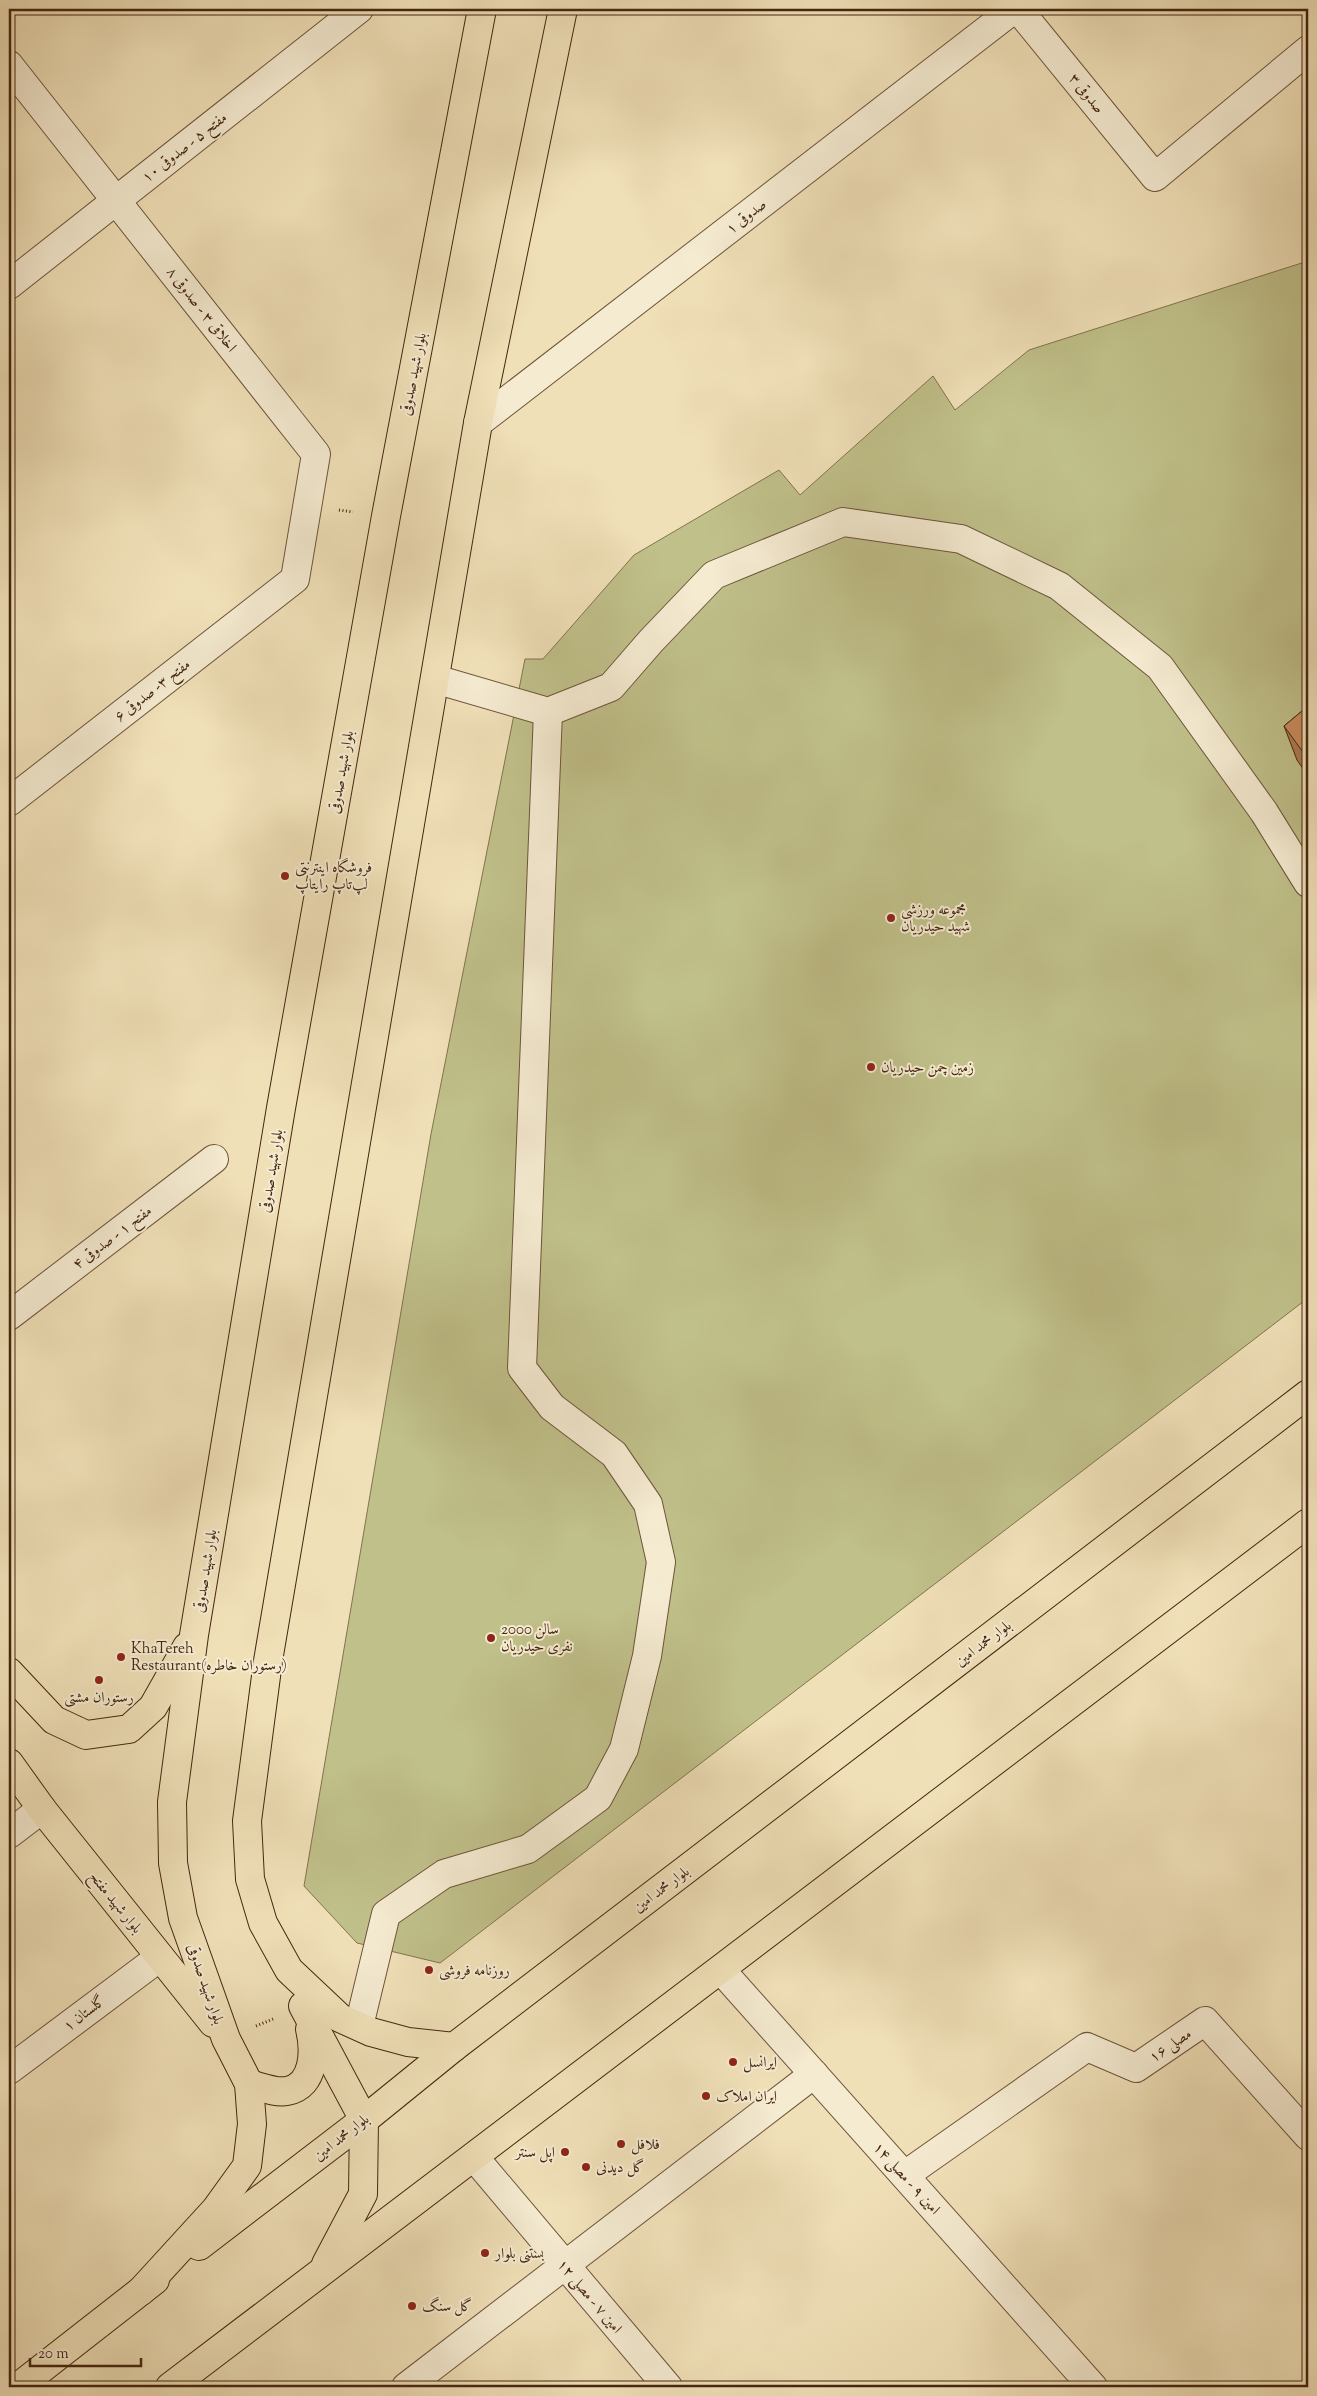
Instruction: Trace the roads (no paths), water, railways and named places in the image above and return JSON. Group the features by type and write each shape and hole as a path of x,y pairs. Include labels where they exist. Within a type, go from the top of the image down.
{"main road":[{"name":"بلوار شهید صدوقی","path":"141,2291 216,2209 247,2166 252,2124 249,2084 226,2039 183,1918 174,1863 172,1802 194,1635 281,1108 386,516 482,9"},
{"path":"249,2084 270,2090 288,2091 301,2084 312,2066 314,2044 303,2006 289,1970 263,1924 250,1880 247,1821 268,1661 478,423 563,9"},
{"name":"بلوار محمد امین","path":"18,2387 364,2120 454,2047 1308,1394"},
{"path":"170,2387 1308,1523"},
{"path":"9,1672 54,1720 62,1724 86,1735 129,1729 154,1707 194,1635"},
{"name":"بلوار شهید مفتح","path":"9,1763 42,1809 226,2039"},
{"path":"289,1970 340,2018 408,2042 454,2047"},
{"path":"303,2006 364,2120 363,2194 323,2270"}],"street":[{"name":"مفتح ۵ - صدوقی ۱۰","path":"9,285 359,9"},
{"name":"صدوقی ۱","path":"478,423 1016,9"},
{"name":"صدوقی ۳","path":"1016,9 1155,177 1308,50"},
{"name":"اخلاقی ۳ - صدوقی ۸","path":"9,65 316,454 295,579"},
{"path":"435,679 548,712 611,687 651,641 714,575 843,522 961,539 1059,586 1160,667 1264,812 1308,883"},
{"name":"مفتح ۳- صدوقی ۶","path":"9,802 295,579"},
{"path":"359,2026 386,1914 444,1874 528,1849 598,1798 624,1749 647,1656 660,1562 648,1504 614,1454 552,1407 522,1368 548,712"},
{"name":"مفتح ۱ - صدوقی ۴","path":"9,1316 214,1159"},
{"path":"9,1834 42,1809"},
{"name":"گلستان ۱","path":"9,2070 160,1957"},
{"name":"امین ۹ - مصلی ۱۴","path":"721,1970 1093,2387"},
{"name":"مصلی ۱۶","path":"905,2175 1087,2047 1136,2068 1205,2021 1308,2136"},
{"path":"406,2387 814,2074"},
{"name":"امین ۷ - مصلی ۱۲","path":"474,2157 668,2387"}],"place":[{"name":"فروشگاه اینترنتی لپ‌تاپ رایتاپ","path":"285,876"},
{"name":"مجموعه ورزشی شهید حیدریان","path":"891,918"},
{"name":"زمین چمن حیدریان","path":"871,1067"},
{"name":"سالن 2000 نفری حیدریان","path":"491,1638"},
{"name":"KhaTereh Restaurant(رستوران خاطره)","path":"121,1657"},
{"name":"رستوران مشتی","path":"99,1680"},
{"name":"روزنامه فروشی","path":"429,1970"},
{"name":"ایرانسل","path":"733,2062"},
{"name":"ایران املاک","path":"706,2096"},
{"name":"فلافل","path":"621,2144"},
{"name":"اپل سنتر","path":"565,2152"},
{"name":"گل دیدنی","path":"586,2167"},
{"name":"بستنی بلوار","path":"485,2253"},
{"name":"گل سنگ","path":"412,2306"}]}
